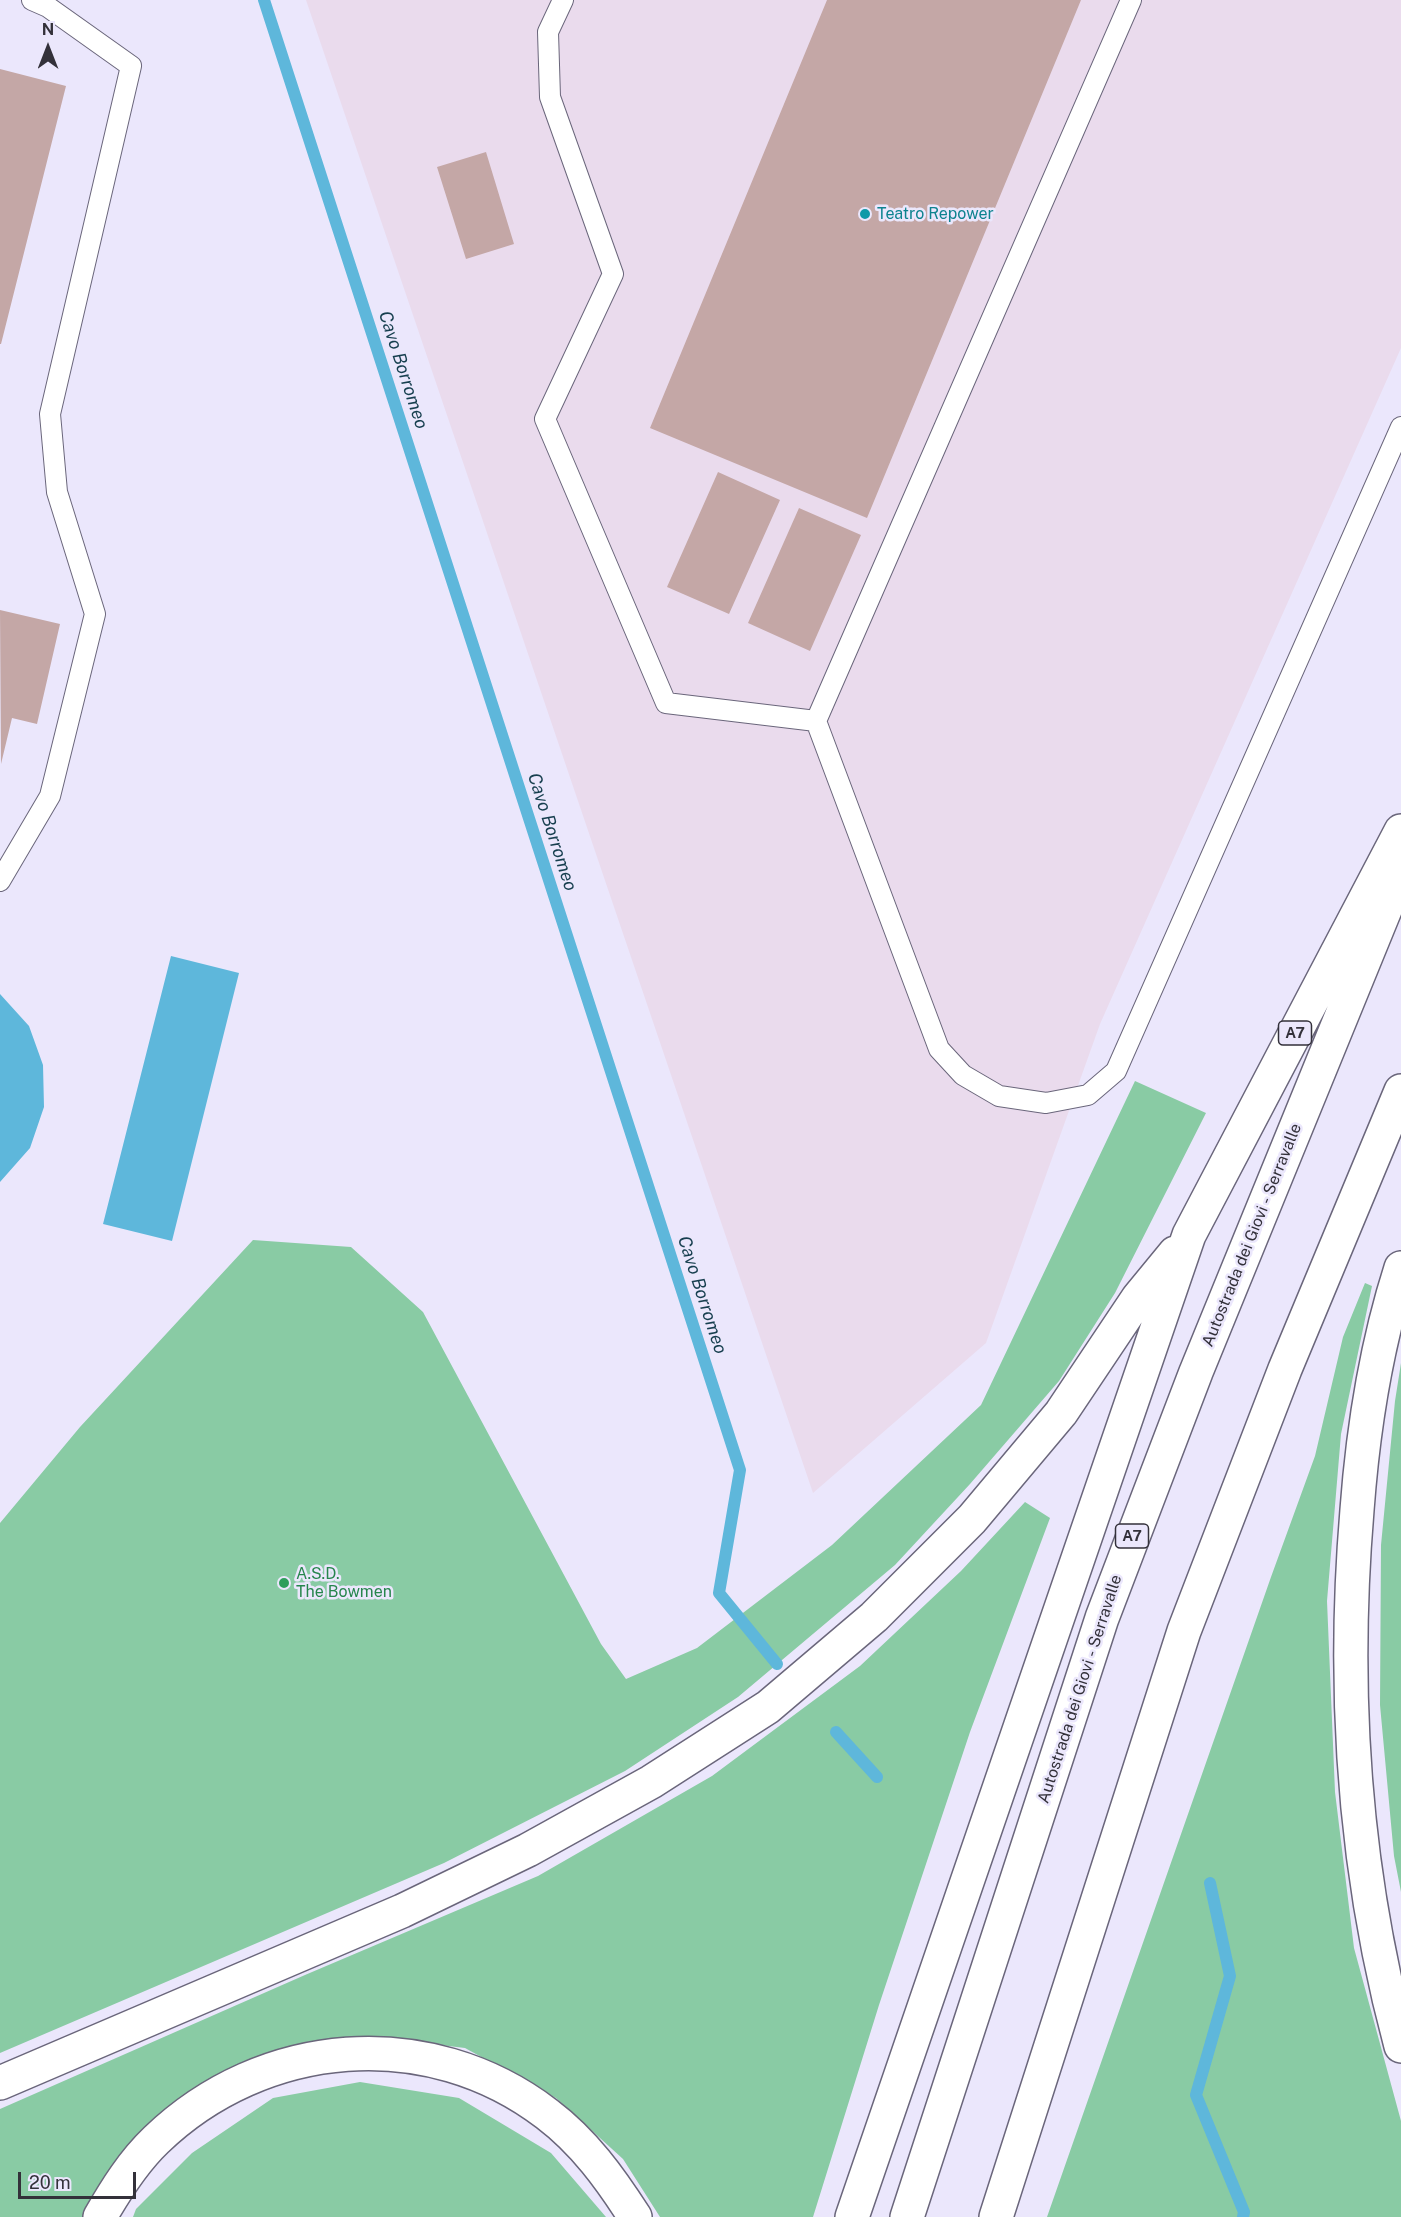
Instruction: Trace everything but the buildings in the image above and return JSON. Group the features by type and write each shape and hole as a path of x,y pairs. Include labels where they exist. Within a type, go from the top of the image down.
{"highway":[{"name":"A7","path":"852,2217 1189,1235 1401,831"},
{"name":"Autostrada dei Giovi - Serravalle","path":"907,2217 1110,1597 1216,1322 1401,871"},
{"path":"996,2217 1184,1631 1290,1358 1401,1090"},
{"path":"0,2083 402,1911 528,1850 651,1782 768,1707 874,1617 972,1519 1061,1413 1138,1298 1189,1235"},
{"path":"1401,1268 1374,1379 1360,1468 1352,1562 1349,1661 1354,1768 1368,1892 1388,1997 1401,2046"},
{"path":"100,2217 120,2184 154,2141 174,2123 214,2095 251,2076 287,2064 327,2056 364,2053 404,2055 448,2064 495,2082 526,2099 567,2130 585,2148 604,2170 635,2217"}],"lane":[{"path":"0,881 50,796 95,614 57,492 50,414 131,66 48,7 32,0"},
{"path":"562,0 548,32 550,97 613,274 545,420 666,703 816,721"},
{"path":"1131,0 816,721 939,1049 963,1075 999,1096 1046,1102 1088,1095 1116,1071 1401,427"}],"shaded area":[{"path":"306,0 1401,0 1401,348 1100,1024 986,1343 813,1493"}],"green space":[{"name":"A.S.D. The Bowmen","path":"1135,1081 1206,1113 1115,1293 1059,1381 970,1484 895,1565 738,1697 625,1771 444,1863 0,2053 0,1523 80,1427 253,1240 351,1247 423,1312 601,1644 626,1679 697,1648 832,1545 981,1405"},
{"path":"1365,1283 1372,1286 1341,1434 1327,1601 1335,1792 1354,1948 1401,2121 1401,2217 1047,2217 1315,1456 1343,1337"},
{"path":"1401,1363 1401,1892 1394,1856 1380,1705 1381,1545 1395,1401"},
{"path":"1025,1502 1050,1518 970,1732 879,2005 813,2217 660,2217 623,2159 556,2098 465,2048 374,2037 275,2053 160,2116 105,2176 82,2217 0,2217 0,2109 538,1876 712,1776 860,1666 961,1571"},
{"path":"360,2082 459,2098 551,2153 606,2217 133,2217 136,2209 192,2153 273,2098"}],"water":[{"path":"171,956 239,973 172,1241 103,1224"},
{"path":"0,994 29,1026 43,1065 44,1107 30,1148 0,1182"}],"waterway":[{"name":"Cavo Borromeo","path":"264,0 740,1470 719,1593 777,1664"},
{"name":"Cavo Borromeo","path":"836,1732 877,1777"},
{"name":"Cavo Borromeo","path":"1210,1883 1230,1976 1196,2095 1244,2212 1243,2217"}],"place":[{"name":"Teatro Repower","path":"865,214"},
{"name":"A.S.D. The Bowmen","path":"284,1583"}]}
